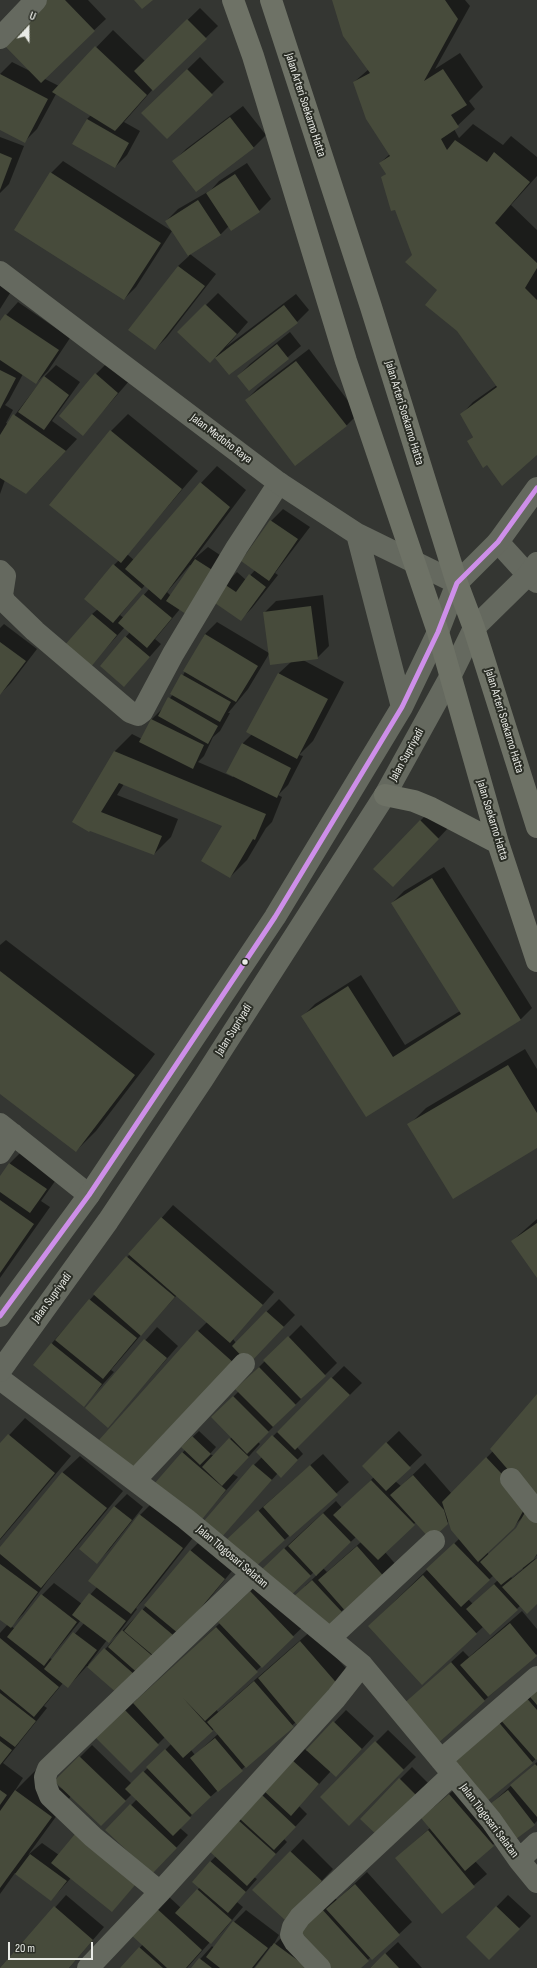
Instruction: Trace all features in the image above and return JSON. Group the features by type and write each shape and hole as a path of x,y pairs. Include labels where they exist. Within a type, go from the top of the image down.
{"main road":[{"path":"233,0 253,56 346,361 438,632 450,677"},
{"name":"Jalan Arteri Soekarno Hatta","path":"271,0 368,300 457,583 474,628 537,827"},
{"name":"Jalan Soekarno Hatta","path":"450,677 498,843 537,962"},
{"path":"385,795 414,801 431,808 498,843"}],"street":[{"path":"0,38 36,0"},
{"name":"Jalan Medoho Raya","path":"0,272 279,483 357,534 457,583"},
{"path":"0,571 5,576 2,595 5,602 35,631 130,712 138,715 142,712 173,654 237,547 279,483"},
{"path":"0,1316 89,1195 275,917 402,707 438,632 457,583 498,542 537,488"},
{"path":"357,534 402,707"},
{"path":"498,542 534,574"},
{"name":"Jalan Supriyadi","path":"0,1371 108,1220 203,1079 385,795 450,677 474,628 534,574"},
{"path":"275,917 297,931"},
{"path":"0,1153 6,1129 89,1195"},
{"path":"135,1480 244,1364"},
{"name":"Jalan Tlogosari Selatan","path":"0,1379 186,1518 362,1666 491,1820 519,1860 537,1882"},
{"path":"511,1479 537,1512"},
{"path":"330,1638 434,1541"},
{"path":"160,1892 93,1837 50,1796 46,1786 45,1777 48,1769 252,1574"},
{"path":"88,1968 160,1892 336,1698 362,1666"},
{"path":"320,1968 295,1942 291,1934 293,1927 300,1917 537,1677"},
{"path":"519,1860 537,1843"}],"building":[{"path":"47,0 65,0 95,31 41,83 2,43"},
{"path":"134,0 153,0 142,9"},
{"path":"332,0 445,0 458,19 424,81 443,69 467,105 451,115 459,127 441,139 447,150 455,140 487,162 494,152 530,182 495,223 537,263 537,268 525,288 537,300 537,455 502,486 487,465 483,468 467,441 473,437 460,414 497,387 457,331 425,305 437,290 405,262 412,255 395,210 391,211 381,177 386,174 379,163 390,156 366,119 353,82 370,73 343,36"},
{"path":"187,19 207,39 153,91 134,71"},
{"path":"95,46 147,95 115,131 52,92"},
{"path":"187,69 213,95 167,139 141,113"},
{"path":"0,74 48,99 25,143 0,130"},
{"path":"230,117 254,148 196,192 172,161"},
{"path":"87,119 129,143 115,168 72,144"},
{"path":"0,153 12,158 0,190"},
{"path":"50,172 161,243 124,300 14,230"},
{"path":"235,174 260,212 231,231 206,193"},
{"path":"198,200 221,235 188,256 165,221"},
{"path":"178,266 205,286 155,350 128,330"},
{"path":"205,304 237,334 210,363 177,332"},
{"path":"284,305 298,323 229,375 215,358"},
{"path":"5,314 59,350 36,384 0,360 0,321"},
{"path":"277,344 289,359 249,391 237,376"},
{"path":"296,361 347,426 295,466 245,400"},
{"path":"0,370 16,378 0,409"},
{"path":"95,373 118,393 83,436 59,416"},
{"path":"44,376 69,395 44,430 18,412"},
{"path":"13,414 66,451 26,494 0,478 0,435"},
{"path":"110,430 182,489 121,563 49,505"},
{"path":"200,482 230,507 161,600 125,569"},
{"path":"270,520 298,539 269,581 241,561"},
{"path":"195,559 217,573 189,616 166,601"},
{"path":"113,564 142,589 113,623 84,599"},
{"path":"249,574 266,587 241,621 212,601 224,584 236,592"},
{"path":"143,594 172,618 147,648 118,623"},
{"path":"311,606 318,659 270,665 263,612"},
{"path":"92,614 117,635 90,668 64,646"},
{"path":"205,634 258,666 236,702 183,671"},
{"path":"125,636 150,657 124,687 100,666"},
{"path":"0,642 26,661 0,695"},
{"path":"278,673 328,699 297,759 246,732"},
{"path":"181,674 231,702 220,722 170,694"},
{"path":"168,697 218,726 208,744 158,716"},
{"path":"151,719 204,745 193,769 139,742"},
{"path":"242,743 291,768 277,798 226,773"},
{"path":"114,751 266,814 255,840 253,839 230,878 201,861 222,826 119,783 101,812 162,836 154,855 90,831 89,832 72,822"},
{"path":"420,820 439,839 393,887 373,869"},
{"path":"432,878 521,1020 366,1117 301,1016 348,986 393,1057 461,1014 391,903"},
{"path":"0,971 135,1075 76,1152 0,1094"},
{"path":"508,1065 537,1113 537,1148 453,1199 407,1124"},
{"path":"9,1163 47,1189 30,1213 0,1192 0,1176"},
{"path":"0,1200 34,1224 0,1273"},
{"path":"161,1217 263,1305 230,1343 128,1254"},
{"path":"537,1223 537,1278 511,1241"},
{"path":"126,1256 175,1297 141,1336 93,1294"},
{"path":"89,1299 137,1338 103,1379 55,1340"},
{"path":"266,1311 284,1327 249,1364 232,1346"},
{"path":"197,1330 235,1364 137,1473 99,1440"},
{"path":"288,1336 326,1376 301,1399 263,1360"},
{"path":"144,1339 167,1358 108,1428 85,1408"},
{"path":"51,1343 102,1384 84,1407 33,1365"},
{"path":"259,1367 296,1405 273,1427 235,1389"},
{"path":"331,1377 350,1395 295,1450 277,1432"},
{"path":"537,1394 537,1503 490,1449"},
{"path":"233,1396 269,1432 247,1454 211,1417"},
{"path":"8,1434 55,1473 0,1539 0,1443"},
{"path":"272,1435 298,1460 281,1478 256,1452"},
{"path":"192,1436 211,1454 200,1465 181,1447"},
{"path":"229,1438 249,1457 222,1486 202,1467"},
{"path":"386,1442 411,1468 386,1491 362,1466"},
{"path":"182,1452 226,1490 199,1523 154,1484"},
{"path":"486,1457 528,1502 514,1528 478,1562 451,1530 442,1502"},
{"path":"253,1464 272,1480 221,1538 203,1522"},
{"path":"310,1465 338,1495 290,1537 263,1507"},
{"path":"62,1472 107,1508 41,1588 0,1554 0,1547"},
{"path":"413,1475 444,1510 448,1524 431,1540 390,1495"},
{"path":"371,1480 415,1525 378,1560 333,1515"},
{"path":"114,1506 132,1520 97,1564 79,1549"},
{"path":"527,1509 537,1521 537,1554 533,1560 501,1585 480,1562 516,1528"},
{"path":"258,1510 285,1540 253,1569 226,1540"},
{"path":"323,1513 351,1542 316,1576 288,1546"},
{"path":"139,1514 183,1548 131,1614 88,1581"},
{"path":"454,1543 490,1580 461,1607 426,1569"},
{"path":"357,1546 387,1580 348,1614 318,1580"},
{"path":"284,1548 311,1576 288,1598 261,1570"},
{"path":"190,1550 225,1579 179,1634 144,1605"},
{"path":"537,1558 537,1604 527,1614 502,1587"},
{"path":"0,1564 38,1592 11,1628 0,1620"},
{"path":"423,1575 477,1634 422,1685 368,1626"},
{"path":"312,1580 342,1612 322,1631 292,1598"},
{"path":"494,1584 518,1610 490,1635 466,1609"},
{"path":"250,1591 294,1637 262,1668 218,1622"},
{"path":"89,1593 126,1621 109,1643 72,1615"},
{"path":"41,1594 77,1622 44,1666 7,1637"},
{"path":"142,1609 173,1635 155,1657 124,1631"},
{"path":"510,1623 537,1656 488,1697 460,1665"},
{"path":"216,1627 258,1672 205,1721 183,1698 213,1731 183,1758 133,1703"},
{"path":"122,1630 156,1659 141,1676 108,1647"},
{"path":"73,1632 97,1650 68,1688 44,1669"},
{"path":"0,1638 59,1687 34,1717 0,1689"},
{"path":"300,1641 340,1687 298,1726 258,1678"},
{"path":"104,1648 135,1675 118,1694 87,1667"},
{"path":"451,1662 485,1701 436,1745 401,1706"},
{"path":"254,1681 294,1727 246,1768 207,1722"},
{"path":"537,1682 537,1705 525,1691"},
{"path":"0,1693 36,1721 15,1747 0,1736"},
{"path":"524,1695 537,1710 536,1760 498,1717"},
{"path":"124,1709 159,1745 131,1773 95,1737"},
{"path":"496,1719 533,1763 485,1803 449,1760"},
{"path":"333,1721 362,1749 336,1777 306,1750"},
{"path":"215,1738 243,1771 218,1792 190,1758"},
{"path":"0,1741 12,1750 0,1765"},
{"path":"375,1741 404,1770 349,1826 320,1797"},
{"path":"165,1749 211,1797 192,1815 146,1767"},
{"path":"79,1756 126,1801 101,1826 54,1781"},
{"path":"292,1760 319,1784 291,1816 264,1791"},
{"path":"535,1764 537,1766 537,1817 510,1785"},
{"path":"143,1771 191,1818 173,1836 125,1789"},
{"path":"399,1778 420,1799 381,1839 360,1819"},
{"path":"0,1790 7,1795 0,1805"},
{"path":"15,1790 52,1817 0,1888 0,1811"},
{"path":"508,1790 535,1825 516,1839 490,1804"},
{"path":"449,1794 494,1846 465,1871 421,1818"},
{"path":"262,1795 296,1827 274,1850 240,1819"},
{"path":"130,1804 177,1848 152,1874 105,1830"},
{"path":"238,1820 276,1854 247,1886 209,1851"},
{"path":"428,1830 475,1887 442,1914 395,1858"},
{"path":"75,1834 136,1884 112,1912 51,1863"},
{"path":"290,1851 322,1881 285,1920 252,1890"},
{"path":"30,1854 67,1881 51,1901 15,1874"},
{"path":"210,1861 246,1892 228,1913 192,1882"},
{"path":"355,1884 400,1935 372,1960 326,1909"},
{"path":"197,1889 232,1920 211,1944 175,1913"},
{"path":"54,1906 93,1940 69,1968 0,1968"},
{"path":"154,1906 202,1950 186,1968 167,1968 129,1933"},
{"path":"496,1906 520,1929 489,1960 466,1937"},
{"path":"321,1908 369,1961 361,1968 325,1968 293,1932"},
{"path":"233,1921 268,1948 252,1968 220,1968 206,1957"},
{"path":"274,1943 308,1968 255,1968"},
{"path":"139,1947 163,1968 120,1968"},
{"path":"385,1953 399,1968 370,1968"},
{"path":"199,1958 212,1968 191,1968"}],"transit line":[{"path":"0,1316 89,1195 275,917 402,707 438,632 457,583 498,542 537,488"}]}
